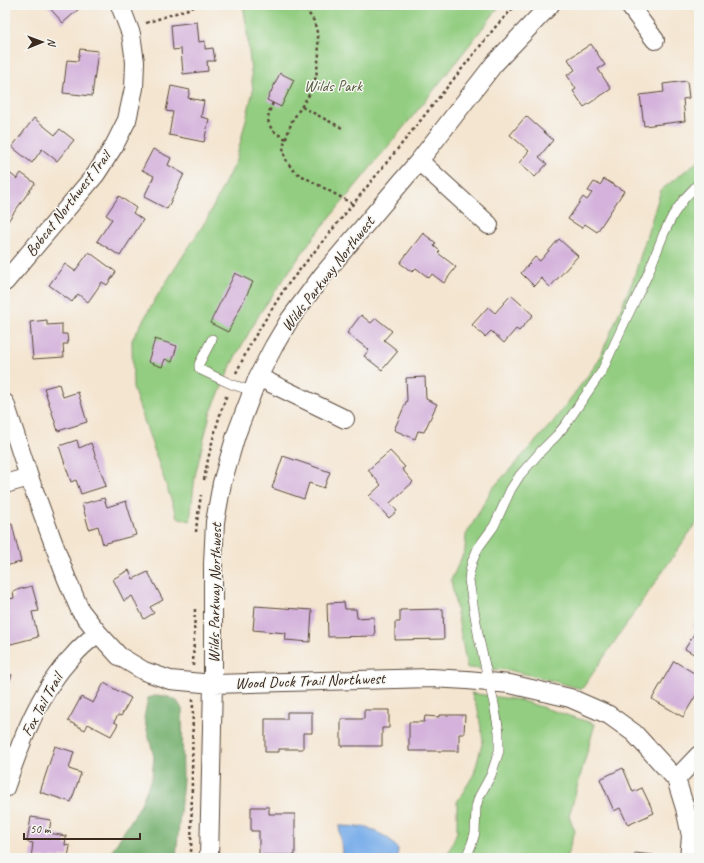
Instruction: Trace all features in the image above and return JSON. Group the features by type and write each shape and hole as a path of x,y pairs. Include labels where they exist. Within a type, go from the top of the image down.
{"street":[{"name":"Bobcat Northwest Trail","path":"5,282 96,174 114,146 127,120 134,88 135,62 131,34 120,5"},
{"name":"Wilds Parkway Northwest","path":"209,858 213,684 212,564 215,522 222,483 234,442 255,384 274,346 290,319 322,276 419,161 494,64 550,5"},
{"path":"629,5 655,40"},
{"path":"419,161 490,225"},
{"path":"255,384 345,419"},
{"name":"Wood Duck Trail Northwest","path":"5,403 29,477 66,577 80,610 119,656 144,671 170,680 213,684 431,678 510,684 570,698 609,715 634,734 676,779 685,808 691,836 689,858"},
{"path":"5,484 29,477"},
{"name":"Fox Tail Trail","path":"5,788 14,760 31,720 50,684 72,656 98,633"},
{"path":"676,779 699,755"}],"lane":[{"path":"466,858 475,833 476,808 479,797 491,775 499,751 499,732 479,639 469,580 475,555 478,548 494,526 511,489 520,475 557,435 602,371 647,276 664,233 673,215 684,199 699,183"},
{"path":"212,339 199,364 199,368 231,384 255,384"}],"path":[{"path":"146,23 200,5"},
{"path":"301,5 305,8 314,21 318,36 319,54 316,77 309,95 292,121 284,144 283,152 287,162 295,172 353,204"},
{"path":"273,103 268,119 271,129 286,139"},
{"path":"302,107 344,129"}],"green space":[{"name":"Wilds Park","path":"243,5 502,5 309,243 260,313 233,361 210,414 195,476 190,521 177,517 133,388 132,340 156,298 207,219 236,160 253,91"},
{"path":"699,160 699,521 694,526 582,689 508,670 467,668 451,580 465,550 466,535 492,489 553,422 598,362 633,280 661,190"},
{"path":"471,693 519,700 595,724 569,816 575,831 566,858 446,858 457,832 457,802 474,774 483,740 478,710"},
{"path":"158,695 177,701 182,709 183,779 176,858 109,858 140,806 152,777 154,757 144,718 148,698"}],"water":[{"path":"339,826 367,827 388,838 398,849 397,858 341,858 342,851"}],"building":[{"path":"47,5 79,5 81,7 63,23"},
{"path":"197,22 199,42 205,41 205,49 213,48 215,61 207,61 208,71 183,74 181,49 173,50 171,25"},
{"path":"591,44 605,65 598,69 611,89 584,107 573,91 576,89 567,75 575,70 568,59"},
{"path":"80,49 98,51 92,96 63,93 67,60 78,61"},
{"path":"280,73 294,80 281,107 267,100"},
{"path":"687,81 689,98 683,99 685,121 644,126 640,95 664,92 663,84"},
{"path":"171,86 190,90 188,98 204,101 201,117 209,119 204,142 169,135 173,112 166,111"},
{"path":"526,116 553,140 539,157 547,164 535,177 519,163 529,151 510,135"},
{"path":"34,118 55,135 60,129 74,140 57,161 42,149 32,163 12,147"},
{"path":"153,149 171,158 168,165 184,174 167,209 144,197 154,176 142,170"},
{"path":"7,171 17,179 21,173 35,183 8,221 5,219 5,174"},
{"path":"604,179 624,191 597,232 585,224 582,228 568,219 583,197 587,200 592,193 588,191 594,182 600,185"},
{"path":"119,196 136,208 133,213 143,220 120,256 97,241 112,219 106,215"},
{"path":"423,233 436,243 434,246 440,251 438,253 456,267 444,283 432,274 429,278 416,268 412,272 400,263"},
{"path":"559,239 578,256 550,287 541,278 534,286 521,273 535,257 540,261"},
{"path":"89,252 116,272 107,285 102,282 88,302 78,294 72,302 49,285 65,264 75,271"},
{"path":"235,273 253,282 228,332 210,323"},
{"path":"511,295 533,315 519,331 516,329 504,343 491,331 485,337 472,325 488,307 495,313"},
{"path":"361,315 371,323 376,318 392,331 384,340 398,351 382,370 364,356 369,350 347,333"},
{"path":"47,320 47,325 62,324 62,334 67,334 68,344 63,344 64,357 33,359 30,322"},
{"path":"155,339 177,346 172,362 165,359 162,367 148,362"},
{"path":"425,377 426,399 437,404 424,432 418,431 415,439 394,430 407,400 406,378"},
{"path":"59,384 63,397 78,392 87,422 58,431 44,388"},
{"path":"77,440 79,448 91,443 106,486 81,494 76,480 71,482 59,446"},
{"path":"390,451 405,467 402,469 413,482 390,503 397,511 389,518 369,496 381,485 368,470"},
{"path":"283,456 330,472 324,488 309,483 304,499 272,488"},
{"path":"104,498 107,507 126,501 136,535 103,544 98,526 89,529 82,504"},
{"path":"12,524 21,562 5,566 5,525"},
{"path":"129,570 133,579 148,572 163,600 150,607 154,613 144,619 132,596 124,601 113,579"},
{"path":"32,586 39,611 32,612 38,637 7,645 5,636 5,600 14,598 13,591"},
{"path":"344,602 345,609 356,609 357,618 374,617 375,636 328,637 327,603"},
{"path":"255,606 312,610 310,642 285,640 286,633 253,630"},
{"path":"443,609 444,639 395,640 395,622 400,622 400,610"},
{"path":"699,616 699,657 685,649 697,629 693,626"},
{"path":"674,661 699,676 699,690 683,717 652,699"},
{"path":"5,672 12,675 5,691"},
{"path":"104,683 131,698 121,716 118,715 114,722 118,724 111,736 88,724 85,730 68,721 81,697 93,703"},
{"path":"364,710 389,710 389,728 382,728 382,746 341,746 341,719 364,719"},
{"path":"287,712 312,712 312,733 303,733 303,749 279,749 279,752 265,752 265,719 287,719"},
{"path":"439,715 465,715 464,734 459,734 459,751 409,751 409,722 424,722 425,716 439,717"},
{"path":"55,746 74,752 69,769 81,773 71,802 40,792"},
{"path":"623,768 633,792 642,788 654,813 628,825 620,808 614,811 600,779"},
{"path":"251,807 269,807 269,814 295,814 295,855 259,855 259,831 251,831"},
{"path":"31,817 51,820 49,833 66,836 65,845 70,846 68,857 31,858 33,843 27,842"},
{"path":"635,853 653,855 652,858 634,858"}]}
